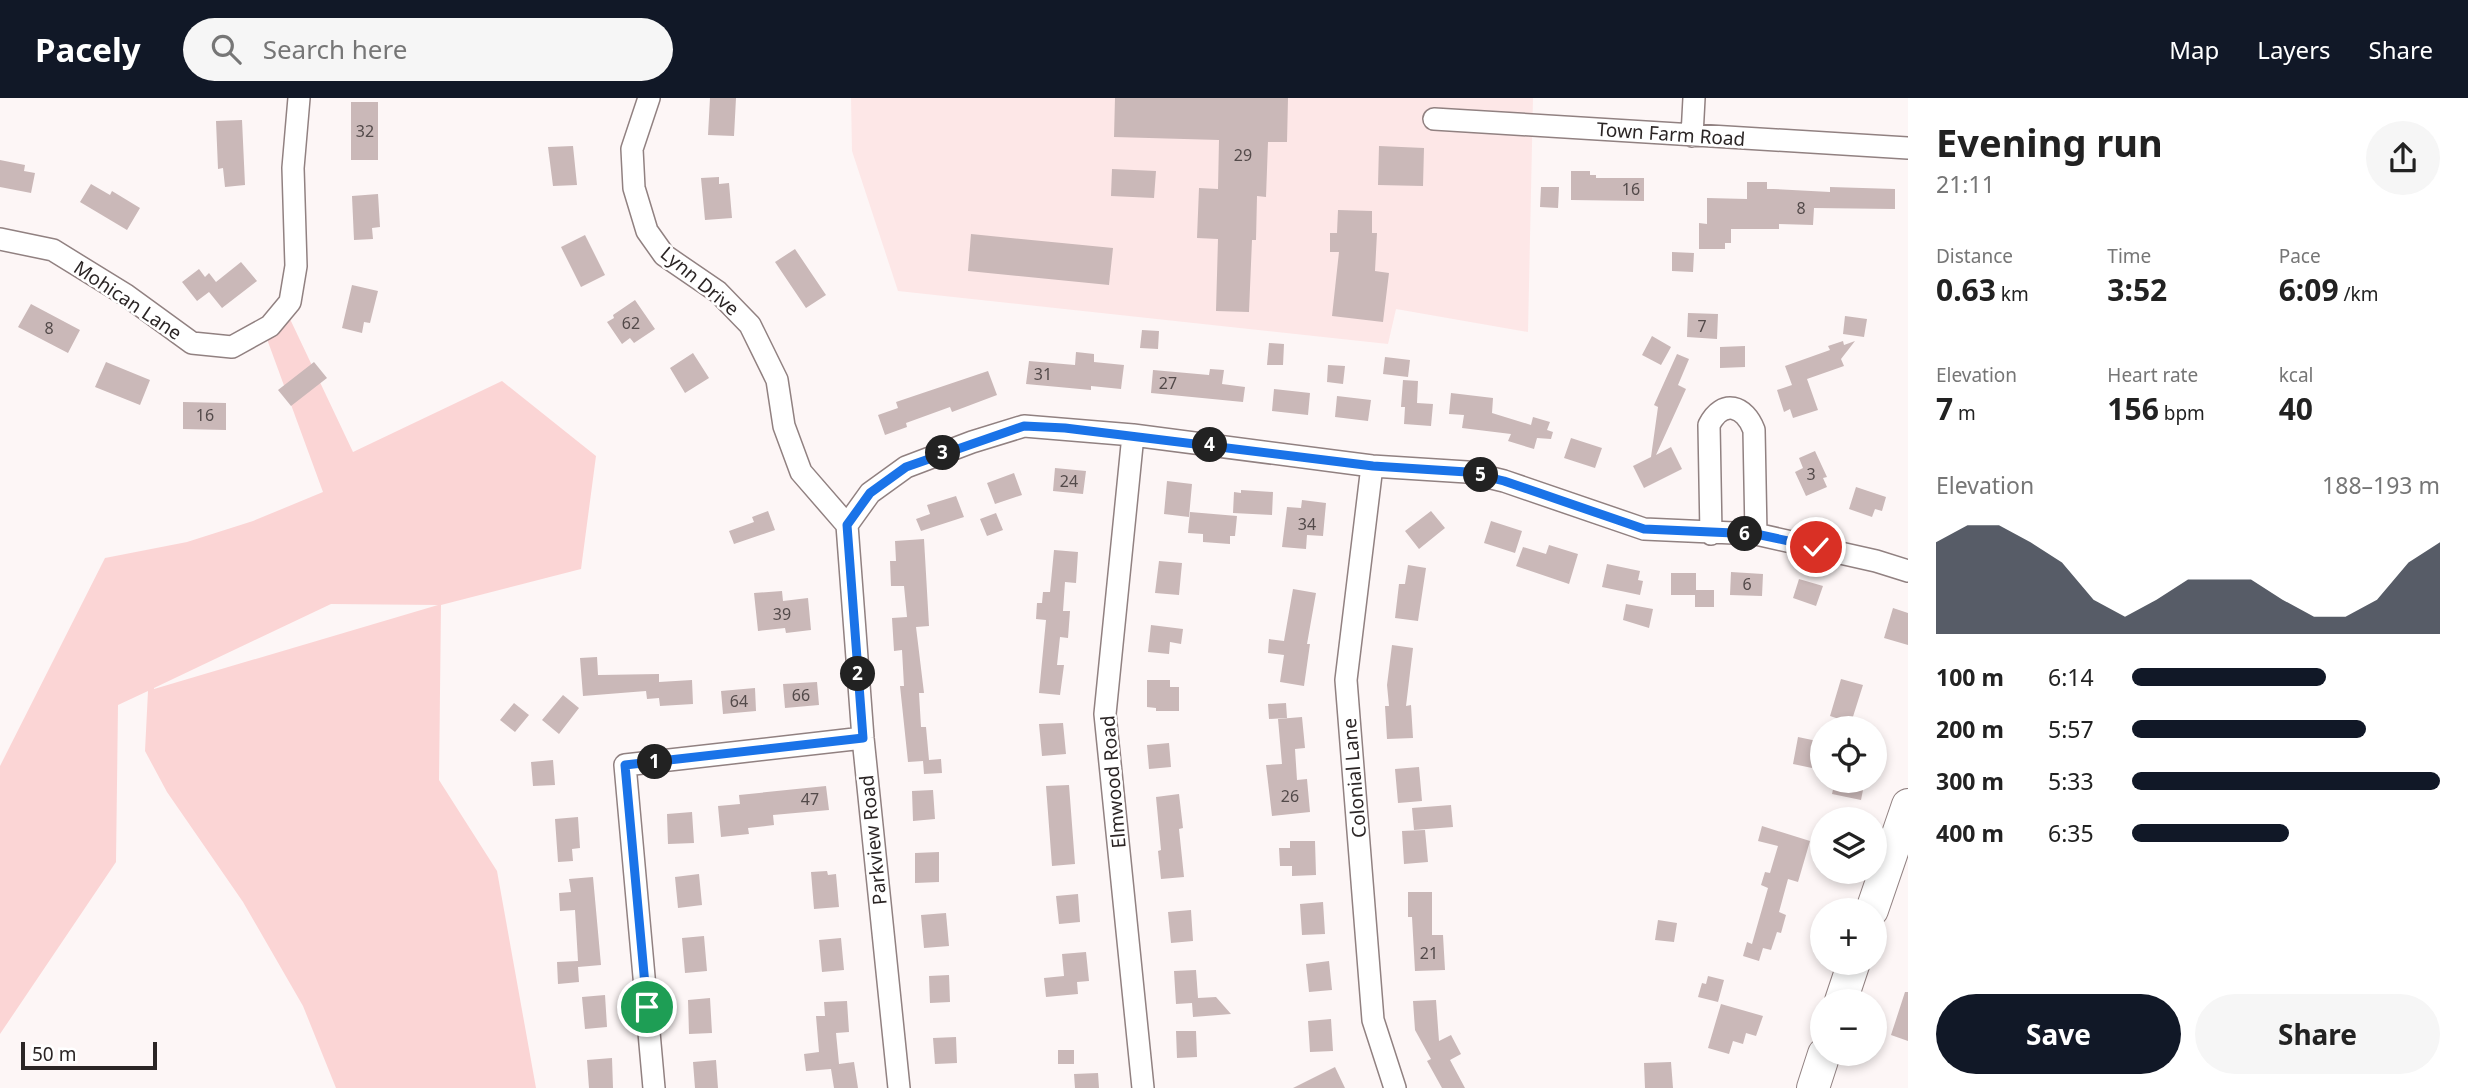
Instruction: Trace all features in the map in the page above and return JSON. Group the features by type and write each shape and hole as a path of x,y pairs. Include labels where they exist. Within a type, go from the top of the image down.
{"main road":[{"path":"1876,898 1908,805"},
{"path":"1813,1088 1820,1066"}],"street":[{"name":"Mohican Lane","path":"0,239 53,250 126,295 192,343 232,347 270,326 290,302 296,266 293,168 299,98"},
{"name":"Lynn Drive","path":"649,98 632,149 634,188 647,231 664,255 718,292 750,325 777,380 784,426 801,472 847,525"},
{"path":"1692,136 1694,98"},
{"name":"Town Farm Road","path":"1434,119 1908,148"},
{"path":"1711,534 1710,425 1715,414 1727,408 1736,408 1749,416 1754,430 1756,534"},
{"path":"847,525 870,493 906,467 1024,426 1133,435 1373,466 1467,472 1504,481 1644,529 1756,534 1876,561 1908,571"},
{"name":"Elmwood Road","path":"1133,435 1105,714 1143,1088"},
{"name":"Colonial Lane","path":"1373,466 1346,680 1373,1020 1395,1088"},
{"name":"Parkview Road","path":"847,525 863,738 899,1088"},
{"path":"654,1088 625,765 863,738"}],"shaded area":[{"path":"851,98 1533,98 1528,332 1396,309 1388,344 898,291 852,151"},
{"path":"281,300 353,452 502,381 596,456 581,569 441,605 439,780 497,871 536,1088 336,1088 303,1006 243,902 167,792 145,751 148,691 118,705 116,862 0,1034 0,766 105,558 187,542 253,521 323,492 260,320","holes":["331,604 438,605 154,689"]}],"building":[{"path":"710,98 736,98 734,136 708,135"},
{"path":"1115,98 1288,98 1287,142 1268,142 1266,197 1257,196 1249,312 1216,311 1218,239 1197,238 1199,188 1218,189 1219,140 1114,137"},
{"path":"351,102 378,102 378,160 351,160"},
{"path":"242,120 245,185 225,187 223,168 218,169 216,121"},
{"path":"573,146 577,185 553,186 548,147"},
{"path":"1379,146 1424,148 1423,186 1378,185"},
{"path":"0,160 25,165 24,171 35,173 31,193 0,187"},
{"path":"1112,169 1156,171 1154,198 1111,196"},
{"path":"1571,171 1590,171 1590,175 1596,175 1596,178 1644,178 1644,201 1571,200"},
{"path":"719,177 719,184 729,183 732,218 705,220 701,178"},
{"path":"1747,182 1767,182 1767,189 1830,192 1830,187 1895,189 1895,209 1814,208 1813,225 1779,224 1779,229 1731,229 1731,243 1725,243 1725,249 1699,249 1699,223 1707,224 1707,198 1747,199"},
{"path":"91,184 110,195 112,191 140,208 127,230 80,202"},
{"path":"1541,187 1559,187 1558,208 1540,207"},
{"path":"378,194 380,227 372,228 373,239 354,240 352,196"},
{"path":"1338,210 1372,211 1372,233 1377,233 1375,271 1389,273 1383,322 1332,316 1339,252 1330,252 1330,233 1337,233"},
{"path":"971,234 1113,248 1109,285 968,271"},
{"path":"585,235 605,275 581,287 561,247"},
{"path":"795,249 826,295 806,308 775,262"},
{"path":"1672,252 1694,253 1693,272 1672,271"},
{"path":"241,262 257,281 222,308 209,292 197,301 182,282 199,269 205,277 209,273 216,282"},
{"path":"352,285 378,291 370,323 364,322 362,333 342,328"},
{"path":"635,300 655,329 634,343 630,338 622,344 607,322"},
{"path":"31,304 80,330 68,353 18,327"},
{"path":"1688,313 1718,314 1717,339 1687,337"},
{"path":"1845,316 1867,319 1864,337 1843,334"},
{"path":"1142,330 1159,331 1158,349 1140,348"},
{"path":"1652,336 1671,347 1661,365 1642,355"},
{"path":"1843,341 1844,345 1855,341 1841,359 1844,366 1807,379 1818,410 1793,418 1790,409 1784,412 1777,390 1792,385 1785,366 1830,350 1828,346"},
{"path":"1269,343 1284,344 1283,365 1267,365"},
{"path":"1745,346 1745,367 1720,368 1720,347"},
{"path":"1076,352 1094,354 1094,362 1124,365 1121,389 1091,386 1091,390 1026,384 1029,361 1075,365"},
{"path":"693,353 709,378 685,393 670,368"},
{"path":"1677,354 1689,359 1678,385 1686,389 1656,455 1671,447 1682,469 1644,488 1633,466 1651,457 1658,407 1654,405"},
{"path":"1385,357 1410,360 1408,377 1383,374"},
{"path":"106,362 150,380 140,405 95,387"},
{"path":"314,362 327,378 291,406 278,390"},
{"path":"1328,365 1345,366 1343,384 1327,382"},
{"path":"1210,369 1224,370 1222,384 1245,387 1243,402 1151,393 1153,370 1209,375"},
{"path":"988,371 997,395 952,412 950,407 906,423 907,427 885,435 878,415 898,408 896,402"},
{"path":"1403,380 1418,381 1417,403 1433,404 1431,426 1404,424 1405,407 1401,407"},
{"path":"1274,389 1310,393 1308,415 1272,411"},
{"path":"1451,393 1493,398 1492,413 1531,425 1533,417 1550,422 1547,430 1553,432 1551,439 1537,438 1534,449 1508,441 1511,434 1462,428 1464,415 1449,414"},
{"path":"1337,396 1371,400 1368,421 1335,417"},
{"path":"183,402 226,403 226,430 183,429"},
{"path":"1571,438 1602,448 1595,468 1564,458"},
{"path":"1815,451 1827,477 1823,478 1827,487 1806,496 1795,472 1803,468 1799,458"},
{"path":"1055,468 1086,471 1083,494 1053,491"},
{"path":"1014,473 1022,495 995,504 987,483"},
{"path":"1167,481 1192,484 1189,517 1164,514"},
{"path":"1856,487 1886,497 1882,511 1875,509 1872,517 1849,509"},
{"path":"1241,490 1273,492 1272,515 1233,513 1234,492 1241,493"},
{"path":"956,496 964,517 921,531 916,519 930,514 927,505"},
{"path":"1302,500 1326,503 1323,536 1307,535 1306,549 1282,547 1287,507 1301,508"},
{"path":"768,511 775,530 734,544 729,531 754,522 752,517"},
{"path":"1431,511 1445,528 1419,549 1405,531"},
{"path":"1190,512 1237,516 1235,536 1230,536 1230,544 1203,542 1203,534 1188,533"},
{"path":"996,513 1003,530 987,536 980,519"},
{"path":"1491,521 1522,531 1515,553 1484,543"},
{"path":"924,539 929,626 916,627 924,693 919,693 921,727 926,727 929,760 941,759 942,773 924,774 923,761 908,762 900,686 904,686 902,650 894,651 892,618 907,617 904,586 891,586 890,561 896,561 895,541"},
{"path":"1549,545 1578,554 1569,584 1516,566 1523,547 1546,554"},
{"path":"1054,550 1078,552 1076,583 1065,582 1063,611 1070,611 1068,638 1060,637 1057,665 1064,665 1060,695 1039,693 1046,620 1036,619 1037,603 1042,603 1043,592 1050,592"},
{"path":"1159,561 1182,563 1179,595 1155,593"},
{"path":"1607,564 1640,571 1638,580 1643,581 1640,595 1602,587"},
{"path":"1408,565 1426,568 1418,621 1395,618 1399,584 1405,584"},
{"path":"1731,572 1763,574 1762,596 1730,595"},
{"path":"1671,573 1696,573 1696,590 1714,590 1714,607 1695,607 1695,595 1671,595"},
{"path":"1799,579 1823,586 1816,606 1793,598"},
{"path":"1293,589 1316,593 1307,644 1310,644 1304,686 1280,682 1284,655 1268,653 1269,639 1284,641"},
{"path":"782,591 783,601 808,598 811,630 786,633 785,628 758,631 754,593"},
{"path":"1626,604 1653,609 1649,628 1623,620"},
{"path":"1893,608 1908,613 1908,645 1884,638"},
{"path":"1151,625 1183,629 1181,644 1170,642 1169,654 1148,652"},
{"path":"1392,645 1413,648 1406,706 1411,705 1413,738 1387,739 1385,706 1389,706 1387,685"},
{"path":"597,657 598,675 659,674 659,682 692,680 693,704 660,706 659,698 647,699 646,691 583,696 580,658"},
{"path":"1841,679 1863,685 1853,716 1830,716"},
{"path":"1147,680 1170,680 1170,687 1179,687 1179,711 1156,711 1156,708 1147,707"},
{"path":"817,682 819,705 785,708 783,684"},
{"path":"755,688 756,711 723,714 721,691"},
{"path":"563,695 579,708 559,734 542,720"},
{"path":"514,703 529,715 515,732 500,720"},
{"path":"1286,703 1287,718 1269,719 1268,704"},
{"path":"1302,717 1305,748 1295,749 1297,780 1307,779 1310,812 1272,816 1266,765 1282,764 1278,719"},
{"path":"1063,723 1066,754 1042,756 1039,724"},
{"path":"1798,737 1810,740 1810,768 1793,764"},
{"path":"1169,743 1171,767 1149,769 1147,745"},
{"path":"553,760 555,785 533,786 531,762"},
{"path":"1419,767 1422,801 1398,803 1395,769"},
{"path":"1069,785 1075,864 1052,866 1046,786"},
{"path":"826,786 829,810 773,815 774,825 748,828 749,834 721,837 718,806 740,804 739,795"},
{"path":"933,790 935,819 913,821 912,791"},
{"path":"1832,793 1862,793 1861,800"},
{"path":"1179,794 1183,828 1179,829 1184,877 1161,879 1156,797"},
{"path":"1451,805 1453,827 1414,830 1412,808"},
{"path":"692,812 694,843 668,844 667,814"},
{"path":"578,817 580,848 572,849 573,861 558,862 555,819"},
{"path":"1762,826 1810,841 1798,882 1788,879 1779,912 1786,915 1781,933 1777,932 1771,950 1763,948 1759,961 1743,956 1747,942 1752,944 1768,888 1761,885 1765,872 1770,873 1778,846 1758,841"},
{"path":"1425,830 1428,862 1404,864 1402,831"},
{"path":"1290,841 1315,841 1316,875 1292,876 1292,866 1280,866 1279,848 1290,848"},
{"path":"939,852 939,882 915,883 915,853"},
{"path":"827,871 828,875 836,874 839,907 814,909 811,872"},
{"path":"699,874 702,905 678,908 675,877"},
{"path":"593,877 601,965 578,967 579,982 558,984 557,962 578,961 575,910 560,911 559,893 571,892 569,879"},
{"path":"1408,892 1432,892 1432,935 1443,935 1445,970 1415,971 1412,917 1408,917"},
{"path":"1078,894 1080,922 1059,924 1056,896"},
{"path":"1323,902 1325,934 1302,935 1300,904"},
{"path":"1191,910 1193,941 1171,943 1168,912"},
{"path":"946,913 949,946 924,948 921,915"},
{"path":"1658,920 1677,923 1674,942 1655,940"},
{"path":"704,936 707,971 685,973 682,938"},
{"path":"841,938 844,970 822,972 819,940"},
{"path":"1086,952 1089,981 1077,982 1078,994 1046,997 1044,978 1064,976 1062,954"},
{"path":"1329,961 1332,990 1309,992 1306,964"},
{"path":"1196,970 1198,998 1216,997 1231,1014 1193,1017 1192,1003 1176,1004 1174,971"},
{"path":"949,975 950,1002 930,1003 929,976"},
{"path":"1708,976 1724,980 1718,1002 1698,997 1702,983 1706,984"},
{"path":"1905,992 1908,992 1908,1041 1891,1035"},
{"path":"605,995 607,1027 585,1029 582,997"},
{"path":"710,998 712,1033 689,1034 688,1000"},
{"path":"1436,1000 1439,1041 1451,1035 1461,1054 1450,1060 1465,1088 1442,1088 1427,1061 1431,1059 1415,1030 1413,1001"},
{"path":"847,1001 849,1032 836,1033 839,1064 854,1062 858,1088 834,1088 831,1069 806,1071 804,1054 819,1052 816,1016 825,1016 824,1002"},
{"path":"1721,1004 1763,1016 1756,1036 1746,1033 1743,1044 1733,1041 1729,1054 1708,1048"},
{"path":"1331,1019 1333,1051 1310,1052 1308,1021"},
{"path":"1176,1031 1196,1031 1197,1057 1177,1058"},
{"path":"956,1037 957,1063 935,1064 933,1038"},
{"path":"1058,1050 1074,1050 1074,1064 1058,1064"},
{"path":"612,1058 613,1088 589,1088 587,1060"},
{"path":"716,1060 718,1088 695,1088 693,1062"},
{"path":"1671,1062 1673,1088 1645,1088 1644,1063"},
{"path":"1335,1067 1345,1088 1293,1088"},
{"path":"1098,1073 1099,1088 1075,1088 1074,1074"}],"route":[{"path":"647,1007 625,765 863,738 847,525 870,493 906,467 1024,426 1065,428 1373,466 1467,472 1504,481 1644,529 1756,534 1816,547"}]}
